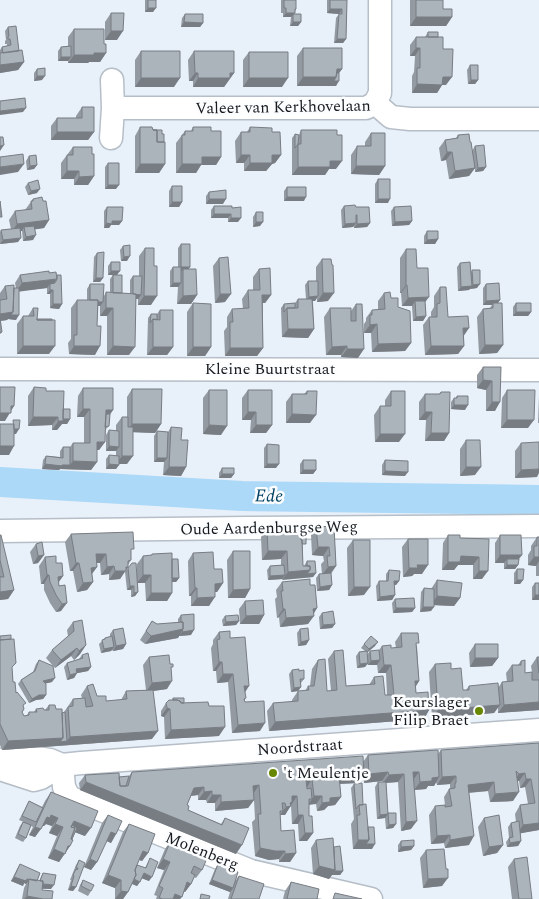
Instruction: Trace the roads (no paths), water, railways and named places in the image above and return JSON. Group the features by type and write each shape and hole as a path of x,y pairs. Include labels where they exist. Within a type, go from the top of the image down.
{"street":[{"path":"375,104 380,94 380,0"},
{"path":"111,138 112,80"},
{"name":"Valeer van Kerkhovelaan","path":"113,108 366,108 375,104 392,117 410,119 539,119"},
{"name":"Kleine Buurtstraat","path":"0,369 539,370"},
{"name":"Oude Aardenburgse Weg","path":"0,531 539,526"},
{"name":"Noordstraat","path":"0,769 34,780 62,766 91,762 539,730"},
{"name":"Noordstraat","path":"0,760 36,758 50,760 62,766"},
{"name":"Molenberg","path":"62,766 64,787 69,797 251,870 371,899"}],"waterway":[{"name":"Ede","path":"0,482 242,496 539,500"}],"place":[{"name":"Keurslager Filip Braet","path":"479,711"},
{"name":"'t Meulentje","path":"273,773"}]}
